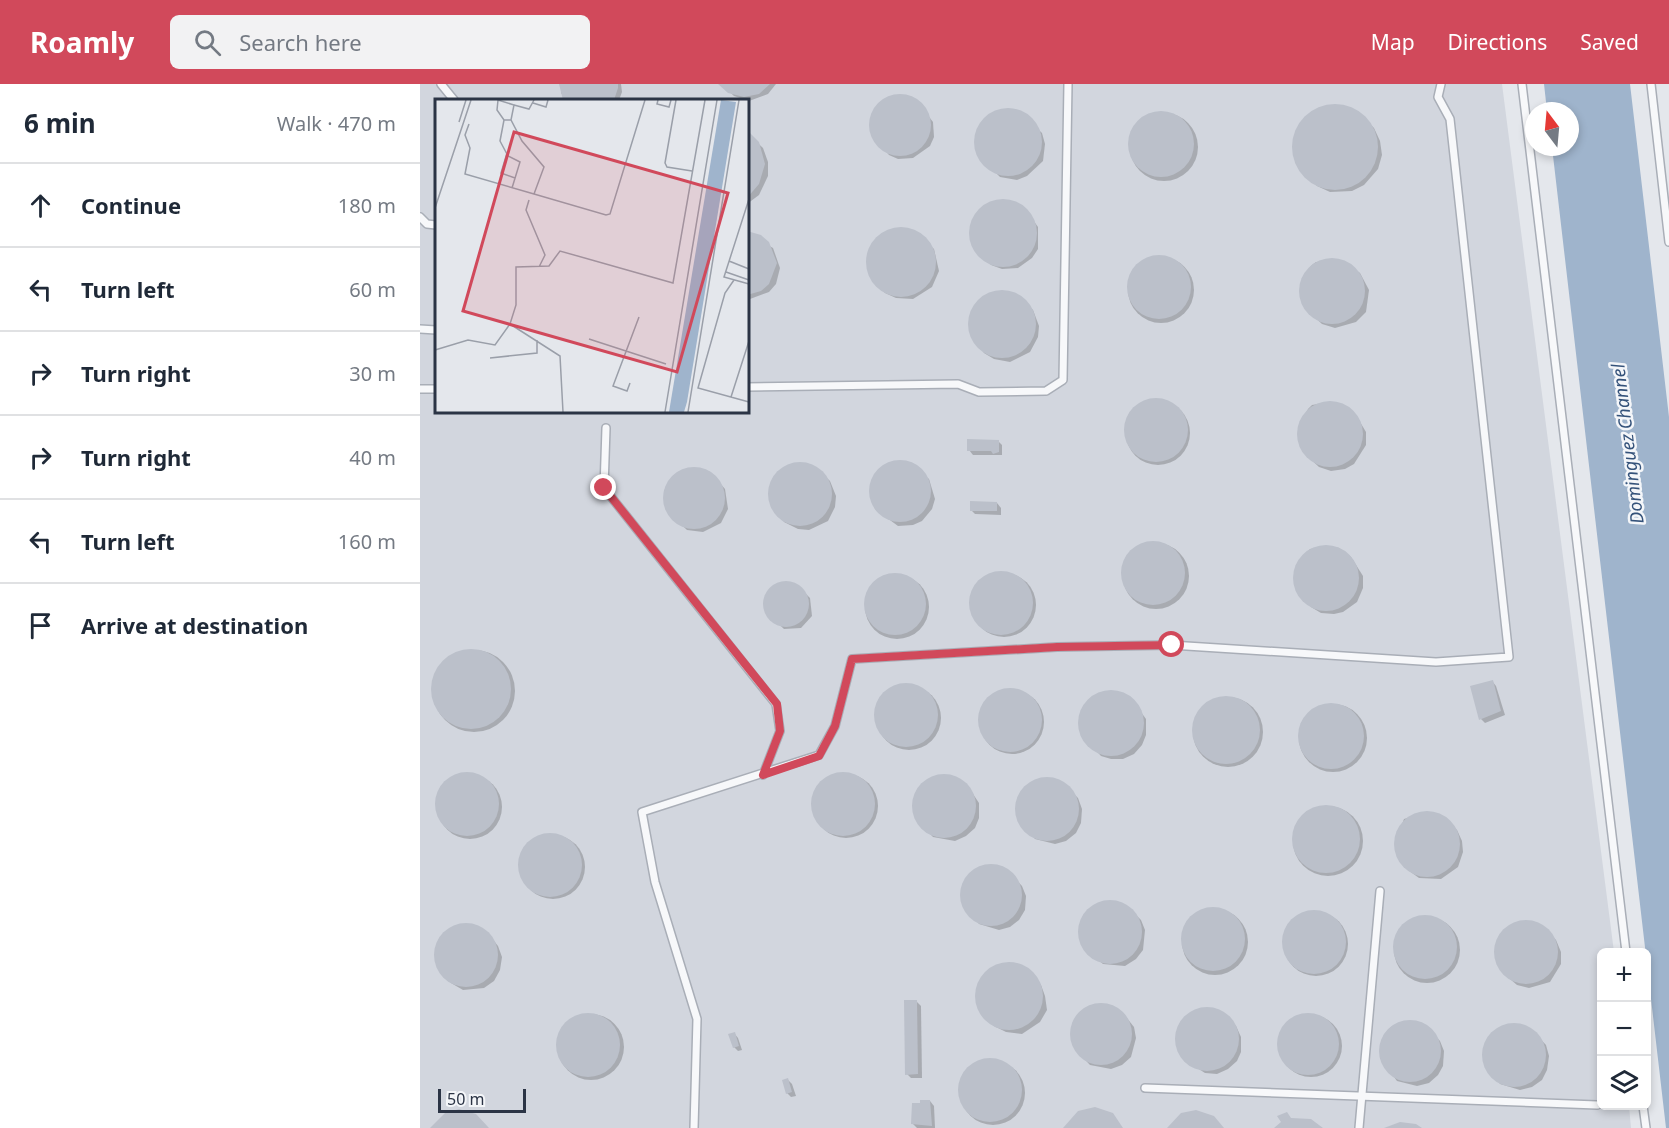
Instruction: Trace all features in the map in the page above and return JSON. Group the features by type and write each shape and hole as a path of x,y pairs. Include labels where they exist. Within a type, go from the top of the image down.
{"lane":[{"path":"441,84 453,99"},
{"path":"748,387 958,384 979,392 1046,391 1063,380 1068,84"},
{"path":"694,1128 697,1019 655,882 642,812 819,756 835,726 852,659 1057,647 1172,645 1437,662 1509,657 1450,119 1438,97 1441,84"},
{"path":"1522,84 1626,948"},
{"path":"1651,84 1669,243"},
{"path":"420,217 427,224 435,225"},
{"path":"420,329 435,330"},
{"path":"606,428 604,488 777,704 780,731 763,775"},
{"path":"1359,1128 1380,891"},
{"path":"1145,1088 1597,1105"},
{"path":"1644,1110 1646,1128"}],"shaded area":[{"path":"420,84 1502,84 1613,948 1597,948 1597,1110 1629,1110 1631,1128 420,1128"}],"water":[{"name":"Dominguez Channel","path":"1544,84 1630,84 1669,417 1669,1128 1666,1128 1651,999 1651,948 1645,948 1553,156 1579,156 1579,102 1546,102"}],"building":[{"path":"559,84 618,84 614,99 563,99"},
{"path":"718,84 770,84 759,94 744,97 728,93"},
{"path":"900,94 912,96 922,103 929,113 931,125 929,137 922,147 912,154 900,156 888,154 878,147 871,137 869,125 871,113 878,103 888,96"},
{"path":"1335,104 1351,108 1365,117 1374,131 1378,147 1374,163 1365,177 1351,186 1335,190 1319,186 1305,177 1296,163 1292,147 1296,131 1305,117 1319,108"},
{"path":"1008,108 1021,111 1032,118 1039,129 1042,142 1039,155 1032,166 1021,173 1008,176 995,173 984,166 977,155 974,142 977,129 984,118 995,111"},
{"path":"1154,111 1168,111 1180,116 1189,125 1194,144 1192,157 1185,168 1168,177 1154,177 1142,172 1133,163 1128,151 1128,137 1133,125 1142,116"},
{"path":"748,131 759,142 765,164 759,184 748,197"},
{"path":"1003,199 1016,202 1027,209 1034,220 1037,233 1034,246 1027,257 1016,264 1003,267 990,264 979,257 972,246 969,233 972,220 979,209 990,202"},
{"path":"901,227 914,230 926,237 933,249 936,262 933,275 926,287 914,294 901,297 888,294 876,287 869,275 866,262 869,249 876,237 888,230"},
{"path":"748,231 761,235 769,242 777,263 769,284 761,291 748,295"},
{"path":"1153,255 1165,255 1182,264 1189,275 1191,287 1189,299 1182,310 1165,319 1153,319 1141,314 1132,305 1127,293 1127,281 1132,269 1141,260"},
{"path":"1325,258 1339,258 1351,263 1360,272 1365,291 1363,304 1356,315 1339,324 1325,324 1313,319 1304,310 1299,298 1299,284 1304,272 1313,263"},
{"path":"1002,290 1015,293 1026,300 1033,311 1036,324 1033,337 1026,348 1015,355 1002,358 989,355 978,348 971,337 968,324 971,311 978,300 989,293"},
{"path":"1150,398 1162,398 1179,407 1186,418 1188,430 1186,442 1179,453 1162,462 1150,462 1138,457 1129,448 1124,436 1124,424 1129,412 1138,403"},
{"path":"1323,401 1337,401 1349,406 1358,415 1363,434 1361,447 1354,458 1337,467 1323,467 1311,462 1302,453 1297,441 1297,427 1302,415 1311,406"},
{"path":"967,439 999,440 999,452 993,454 991,451 967,451"},
{"path":"894,460 906,460 922,469 929,479 931,491 929,503 922,513 906,522 894,522 883,517 874,508 869,497 869,485 874,474 883,465"},
{"path":"794,462 806,462 823,471 830,482 832,494 830,506 823,517 806,526 794,526 782,521 773,512 768,500 768,488 773,476 782,467"},
{"path":"688,467 700,467 716,476 723,486 725,498 723,510 716,520 700,529 688,529 677,524 668,515 663,504 663,492 668,481 677,472"},
{"path":"970,501 997,502 997,511 970,511"},
{"path":"1147,541 1159,541 1176,550 1183,561 1185,573 1183,585 1176,596 1159,605 1147,605 1135,600 1126,591 1121,579 1121,567 1126,555 1135,546"},
{"path":"1319,545 1333,545 1345,550 1354,559 1359,578 1357,591 1350,602 1333,611 1319,611 1307,606 1298,597 1293,585 1293,571 1298,559 1307,550"},
{"path":"995,571 1007,571 1024,580 1031,591 1033,603 1031,615 1024,626 1007,635 995,635 983,630 974,621 969,609 969,597 974,585 983,576"},
{"path":"889,573 901,573 917,582 924,592 926,604 924,616 917,626 901,635 889,635 878,630 869,621 864,610 864,598 869,587 878,578"},
{"path":"786,581 802,588 809,604 802,620 786,627 770,620 763,604 770,588"},
{"path":"463,649 479,649 500,660 511,681 511,697 500,718 479,729 463,729 449,723 437,711 431,697 431,681 437,667 449,655"},
{"path":"1493,680 1501,711 1479,720 1470,686"},
{"path":"906,683 918,685 929,692 936,703 938,715 936,727 929,738 918,745 906,747 894,745 883,738 876,727 874,715 876,703 883,692 894,685"},
{"path":"1004,688 1016,688 1033,697 1040,708 1042,720 1040,732 1033,743 1016,752 1004,752 992,747 983,738 978,726 978,714 983,702 992,693"},
{"path":"1111,690 1123,693 1134,700 1141,711 1144,723 1141,735 1134,746 1123,753 1111,756 1099,753 1088,746 1081,735 1078,723 1081,711 1088,700 1099,693"},
{"path":"1219,696 1233,696 1245,701 1255,711 1260,730 1255,749 1245,759 1233,764 1219,764 1207,759 1197,749 1192,737 1192,723 1197,711 1207,701"},
{"path":"1324,703 1338,703 1350,708 1359,717 1364,736 1362,749 1355,760 1338,769 1324,769 1312,764 1303,755 1298,743 1298,729 1303,717 1312,708"},
{"path":"467,772 485,778 493,786 499,804 493,822 485,830 467,836 449,830 441,822 435,804 441,786 449,778"},
{"path":"843,772 861,778 869,786 875,804 869,822 861,830 843,836 825,830 817,822 811,804 817,786 825,778"},
{"path":"944,774 956,776 967,783 974,794 976,806 974,818 967,829 956,836 944,838 932,836 921,829 914,818 912,806 914,794 921,783 932,776"},
{"path":"1047,777 1065,783 1073,791 1079,809 1073,827 1065,835 1047,841 1029,835 1021,827 1015,809 1021,791 1029,783"},
{"path":"1319,805 1333,805 1345,810 1355,820 1360,839 1355,858 1345,868 1333,873 1319,873 1307,868 1297,858 1292,846 1292,832 1297,820 1307,810"},
{"path":"1433,811 1451,820 1458,831 1460,844 1458,857 1451,868 1440,875 1421,877 1403,868 1396,857 1394,838 1403,820 1414,813"},
{"path":"550,833 562,835 573,842 580,853 582,865 580,877 573,888 562,895 550,897 538,895 527,888 520,877 518,865 520,853 527,842 538,835"},
{"path":"985,864 997,864 1013,873 1020,883 1022,895 1020,907 1013,917 997,926 985,926 974,921 965,912 960,901 960,889 965,878 974,869"},
{"path":"1110,900 1128,905 1133,909 1137,914 1142,932 1137,950 1133,955 1128,959 1110,964 1092,959 1087,955 1083,950 1078,932 1083,914 1087,909 1092,905"},
{"path":"1207,907 1219,907 1236,916 1243,927 1245,939 1243,951 1236,962 1219,971 1207,971 1195,966 1186,957 1181,945 1181,933 1186,921 1195,912"},
{"path":"1314,910 1332,916 1340,924 1346,942 1340,960 1332,968 1314,974 1296,968 1288,960 1282,942 1288,924 1296,916"},
{"path":"1419,915 1431,915 1448,924 1455,935 1457,947 1455,959 1448,970 1431,979 1419,979 1407,974 1398,965 1393,953 1393,941 1398,929 1407,920"},
{"path":"1526,920 1538,922 1549,929 1556,940 1558,952 1556,964 1549,975 1538,982 1526,984 1514,982 1503,975 1496,964 1494,952 1496,940 1503,929 1514,922"},
{"path":"466,923 484,928 489,932 493,937 498,955 493,973 489,978 484,982 466,987 448,982 443,978 439,973 434,955 439,937 443,932 448,928"},
{"path":"1009,962 1022,965 1033,972 1040,983 1043,996 1040,1009 1033,1020 1022,1027 1009,1030 996,1027 985,1020 978,1009 975,996 978,983 985,972 996,965"},
{"path":"904,1000 917,1000 918,1074 905,1075"},
{"path":"1095,1003 1107,1003 1123,1012 1130,1022 1132,1034 1130,1046 1123,1056 1107,1065 1095,1065 1084,1060 1075,1051 1070,1040 1070,1028 1075,1017 1084,1008"},
{"path":"1207,1007 1225,1013 1233,1021 1239,1039 1233,1057 1225,1065 1207,1071 1189,1065 1181,1057 1175,1039 1181,1021 1189,1013"},
{"path":"582,1013 594,1013 611,1022 618,1033 620,1045 618,1057 611,1068 594,1077 582,1077 570,1072 561,1063 556,1051 556,1039 561,1027 570,1018"},
{"path":"1308,1013 1320,1015 1330,1022 1337,1032 1339,1044 1337,1056 1330,1066 1320,1073 1308,1075 1296,1073 1286,1066 1279,1056 1277,1044 1279,1032 1286,1022 1296,1015"},
{"path":"1404,1020 1416,1020 1432,1029 1439,1039 1441,1051 1439,1063 1432,1073 1416,1082 1404,1082 1393,1077 1384,1068 1379,1057 1379,1045 1384,1034 1393,1025"},
{"path":"1514,1023 1532,1029 1540,1037 1546,1055 1540,1073 1532,1081 1514,1087 1496,1081 1488,1073 1482,1055 1488,1037 1496,1029"},
{"path":"735,1032 739,1046 733,1048 728,1034"},
{"path":"984,1058 996,1058 1013,1067 1020,1078 1022,1090 1020,1102 1013,1113 996,1122 984,1122 972,1117 963,1108 958,1096 958,1084 963,1072 972,1063"},
{"path":"788,1078 792,1092 786,1094 782,1080"},
{"path":"920,1100 930,1100 932,1126 911,1124 912,1103 920,1103"},
{"path":"1095,1107 1113,1113 1123,1128 1063,1128 1078,1111"},
{"path":"459,1109 476,1114 489,1128 430,1128 445,1113"},
{"path":"1196,1110 1214,1116 1224,1128 1167,1128 1181,1113"},
{"path":"1287,1112 1291,1118 1311,1119 1323,1128 1274,1128 1281,1122 1277,1116"},
{"path":"1400,1122 1416,1124 1422,1128 1384,1128"}],"route":[{"path":"604,488 777,704 780,731 763,775 819,756 835,726 852,659 1057,647 1172,645"}]}
